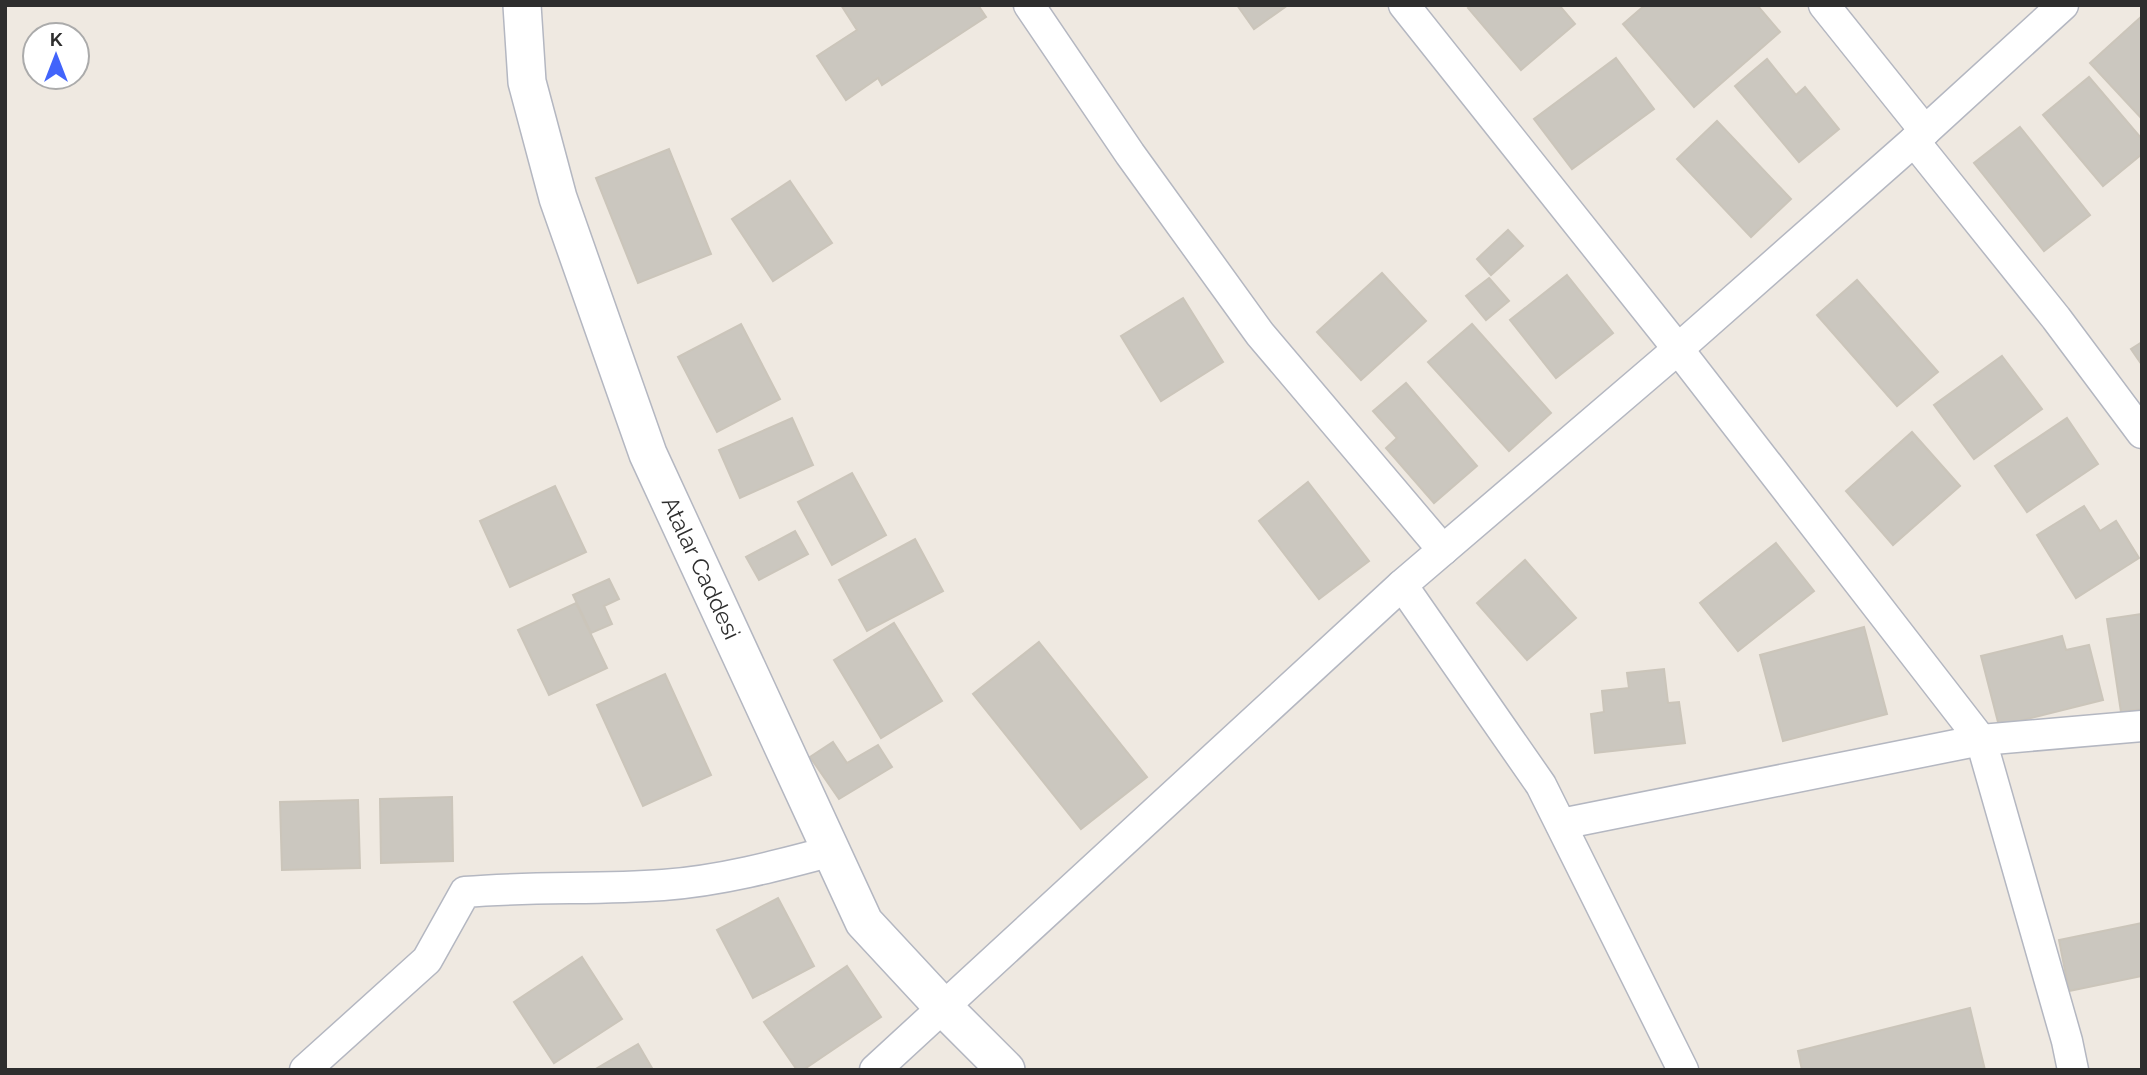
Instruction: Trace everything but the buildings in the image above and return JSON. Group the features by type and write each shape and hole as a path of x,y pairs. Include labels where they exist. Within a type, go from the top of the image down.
{"street":[{"name":"Atalar Caddesi","path":"522,5 527,82 558,198 649,454 864,922 1006,1070"},
{"path":"1029,5 1130,154 1260,334 1443,550"},
{"path":"1404,5 1678,349 1981,740 2073,1070"},
{"path":"1824,5 2142,433"},
{"path":"875,1070 1402,585 1678,349 2063,5"},
{"path":"1402,585 1541,785 1683,1070"},
{"path":"1561,824 1981,740 2142,726"},
{"path":"305,1070 427,960 465,892 516,887 664,885 752,872 832,851"}]}
